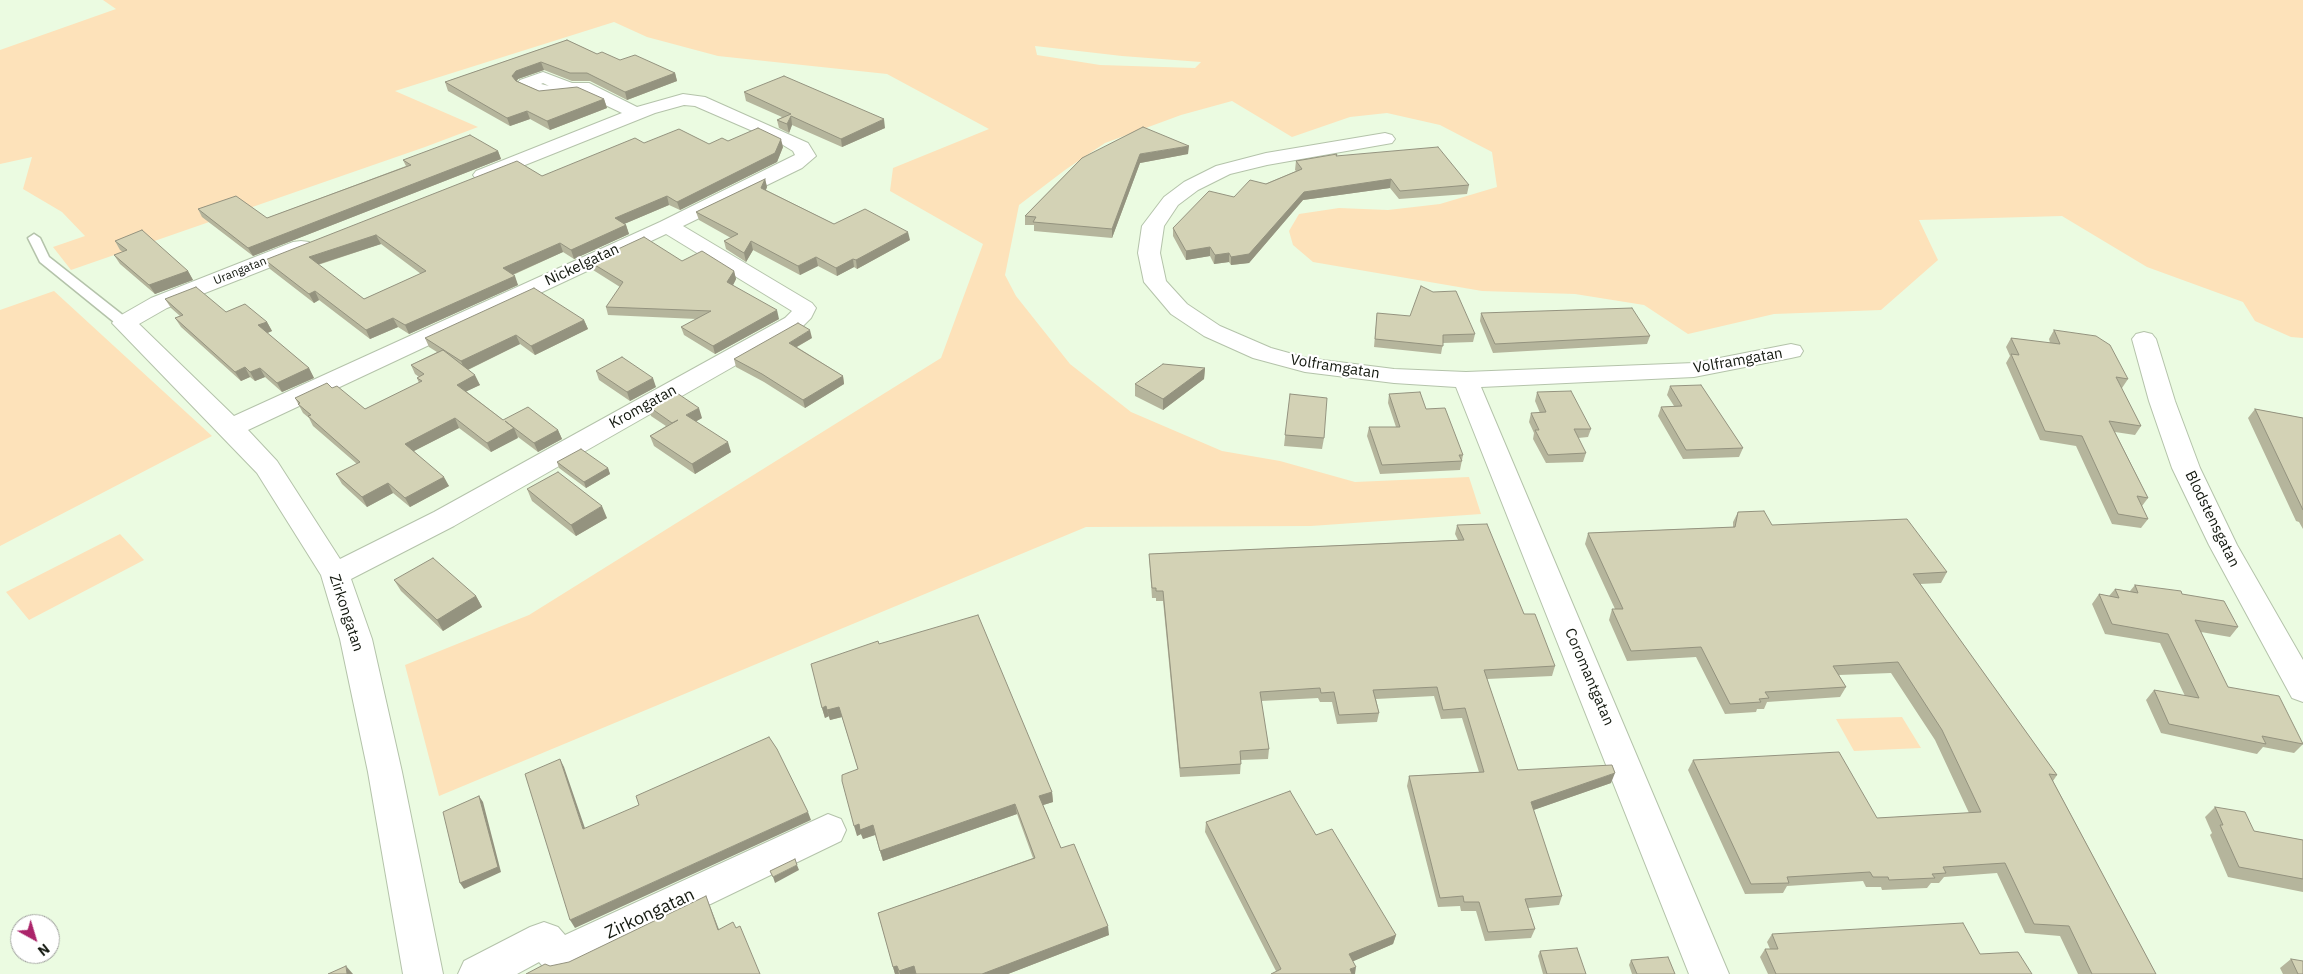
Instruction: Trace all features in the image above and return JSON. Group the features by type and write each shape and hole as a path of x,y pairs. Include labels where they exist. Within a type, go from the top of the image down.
{"street":[{"path":"570,88 583,87 637,114"},
{"name":"Nickelgatan","path":"231,428 667,226 795,164 806,156 801,147 785,138 699,101 683,99 637,114"},
{"path":"462,183 637,114"},
{"name":"Volframgatan","path":"1384,139 1266,159 1223,170 1191,186 1171,201 1153,226 1149,252 1155,282 1178,309 1212,331 1262,352 1305,365 1394,376 1466,380 1694,370 1791,351"},
{"name":"Kromgatan","path":"335,574 444,519 638,411 793,323 803,313 804,308 667,226"},
{"name":"Urangatan","path":"124,323 159,303 315,241"},
{"name":"Zirkongatan","path":"124,323 231,428 267,467 335,574 356,639 381,753 423,974"},
{"name":"Blodstensgatan","path":"2144,338 2162,401 2186,468 2222,545 2303,689"},
{"name":"Coromantgatan","path":"1466,380 1710,974"},
{"name":"Zirkongatan","path":"478,974 544,940 560,957 828,830"}],"lane":[{"path":"34,238 44,259 124,323"}],"shaded area":[{"path":"103,0 2303,0 2303,338 2291,337 2255,321 2243,302 2147,267 2062,216 1919,220 1938,260 1881,310 1774,314 1688,334 1644,305 1575,294 1482,291 1313,262 1293,245 1289,231 1299,214 1339,208 1388,210 1440,204 1497,187 1492,152 1440,125 1387,113 1350,117 1292,137 1232,101 1181,115 1105,143 1019,205 1005,275 1016,296 1070,364 1131,412 1222,451 1280,461 1355,482 1469,477 1481,514 1311,526 1086,527 439,796 405,665 529,615 941,358 983,244 890,191 893,168 989,129 887,74 718,56 647,37 614,22 395,91 478,127 71,270 53,247 85,236 62,212 23,189 32,157 0,164 0,50 116,9","holes":["1035,46 1122,56 1201,62 1195,68 1100,65 1037,55"]},
{"path":"54,291 212,436 0,546 0,310"},
{"path":"120,534 144,560 29,620 6,592"},
{"path":"1902,717 1921,748 1854,751 1836,719"}],"building":[{"path":"567,40 597,54 602,52 620,60 635,55 675,73 625,92 587,73 570,73 541,62 516,71 512,76 516,81 539,91 577,87 604,99 547,121 527,111 507,118 445,82"},
{"path":"784,76 884,119 841,139 791,116 787,124 777,120 791,114 744,92"},
{"path":"1143,127 1189,146 1140,154 1112,229 1033,222 1036,217 1025,216 1082,158"},
{"path":"758,128 781,139 775,153 677,202 667,196 615,218 626,225 571,250 560,243 503,268 515,276 405,325 393,318 366,330 315,291 309,294 265,260 517,161 542,176 635,138 644,143 679,129 709,144 722,138 728,141","holes":["376,235 426,271 364,299 309,257"]},
{"path":"470,135 498,151 248,248 198,209 236,196 267,218 411,165 403,160"},
{"path":"1438,147 1469,185 1400,191 1391,179 1304,192 1249,254 1231,257 1229,253 1215,255 1210,247 1186,251 1173,228 1209,191 1234,197 1250,180 1266,184 1302,169 1296,161 1337,154 1336,156"},
{"path":"765,179 761,188 834,224 865,209 908,232 856,260 853,259 836,268 816,257 798,266 751,241 744,253 724,241 738,234 696,212"},
{"path":"142,230 188,271 149,285 114,255 127,250 115,241"},
{"path":"644,237 682,261 702,251 734,271 727,282 777,310 713,346 681,327 711,311 606,307 623,282 590,262"},
{"path":"1421,286 1433,292 1456,291 1475,334 1443,335 1443,346 1375,339 1377,313 1410,316"},
{"path":"196,287 226,312 245,304 267,322 258,325 309,368 277,383 260,368 250,372 245,367 235,372 175,318 183,315 165,299"},
{"path":"534,288 584,320 531,346 516,335 461,361 425,338"},
{"path":"1632,308 1650,336 1495,344 1481,313"},
{"path":"798,323 810,330 789,343 843,376 803,400 734,359"},
{"path":"2054,330 2096,336 2110,345 2128,379 2116,377 2141,426 2109,421 2148,498 2137,496 2148,519 2118,514 2082,436 2045,431 2011,354 2019,355 2011,338 2060,344"},
{"path":"443,350 475,375 457,385 503,420 528,407 558,430 534,443 505,421 514,428 487,443 455,418 405,444 444,477 405,498 388,483 362,497 336,474 360,462 308,416 311,415 298,404 300,403 295,398 327,383 332,388 337,386 365,409 422,381 417,378 424,374 411,365"},
{"path":"622,357 653,378 627,392 596,371"},
{"path":"1163,364 1205,368 1163,399 1135,384"},
{"path":"1701,385 1743,448 1686,450 1661,407 1682,406 1670,386"},
{"path":"674,391 699,408 686,415 728,442 692,464 650,436 678,420 672,423 648,406"},
{"path":"1571,391 1591,429 1574,429 1586,453 1548,455 1535,430 1539,430 1531,413 1546,412 1537,392"},
{"path":"1420,392 1426,409 1445,408 1463,455 1459,455 1462,461 1382,465 1369,427 1400,427 1389,394"},
{"path":"1290,394 1327,398 1324,438 1285,435"},
{"path":"2255,409 2303,418 2303,510"},
{"path":"581,449 608,468 584,482 557,462"},
{"path":"558,472 602,506 571,525 527,489"},
{"path":"1764,511 1772,525 1907,519 1947,572 1913,574 2057,775 2049,774 2156,974 2092,974 2069,926 2034,924 2005,863 1943,867 1946,873 1932,874 1935,878 1889,880 1888,877 1873,877 1870,872 1787,877 1789,883 1751,884 1693,760 1839,752 1877,818 1981,812 1942,730 1898,662 1833,666 1846,687 1765,692 1769,698 1759,699 1761,702 1730,704 1701,647 1631,651 1612,609 1623,609 1588,533 1735,527 1738,512"},
{"path":"1487,524 1524,614 1535,614 1555,666 1484,670 1518,770 1612,765 1615,773 1531,802 1562,896 1525,899 1535,929 1488,932 1479,902 1464,902 1463,896 1440,898 1409,776 1484,772 1465,708 1443,710 1437,687 1373,690 1379,713 1339,715 1334,692 1321,693 1320,688 1260,692 1269,749 1240,751 1241,764 1180,768 1163,591 1156,591 1156,588 1152,588 1149,554 1464,540 1457,525"},
{"path":"433,558 476,596 437,620 394,580"},
{"path":"2135,585 2181,591 2182,594 2224,601 2238,627 2195,620 2228,687 2279,696 2303,744 2262,736 2266,744 2169,724 2154,690 2199,698 2168,634 2112,624 2099,594 2119,598 2115,589 2138,593"},
{"path":"978,615 1052,792 1039,796 1061,848 1074,844 1108,926 982,974 916,974 914,966 899,971 897,966 893,967 878,913 1035,858 1015,804 880,851 873,825 860,830 859,824 854,826 842,775 858,769 839,707 827,710 826,706 822,708 811,664 878,641 879,644"},
{"path":"769,737 777,749 808,812 570,920 525,774 560,759 583,829 639,805 636,796"},
{"path":"1290,791 1316,835 1332,829 1396,935 1349,954 1356,967 1350,969 1352,974 1271,974 1281,969 1206,822"},
{"path":"479,796 498,867 460,883 443,812"},
{"path":"2215,807 2245,812 2254,831 2303,840 2303,879 2239,867 2220,825 2223,825"},
{"path":"795,859 797,865 773,877 770,871"},
{"path":"706,896 718,930 733,922 736,928 740,926 760,974 526,974 545,964 550,966 569,962"},
{"path":"1963,923 1980,954 2018,952 2032,974 1776,974 1765,949 1778,949 1772,934"},
{"path":"1577,948 1586,974 1547,974 1540,951"},
{"path":"1668,957 1675,974 1637,974 1631,960"},
{"path":"2291,959 2303,961 2303,974 2298,974"},
{"path":"346,966 347,974 328,974"}]}
